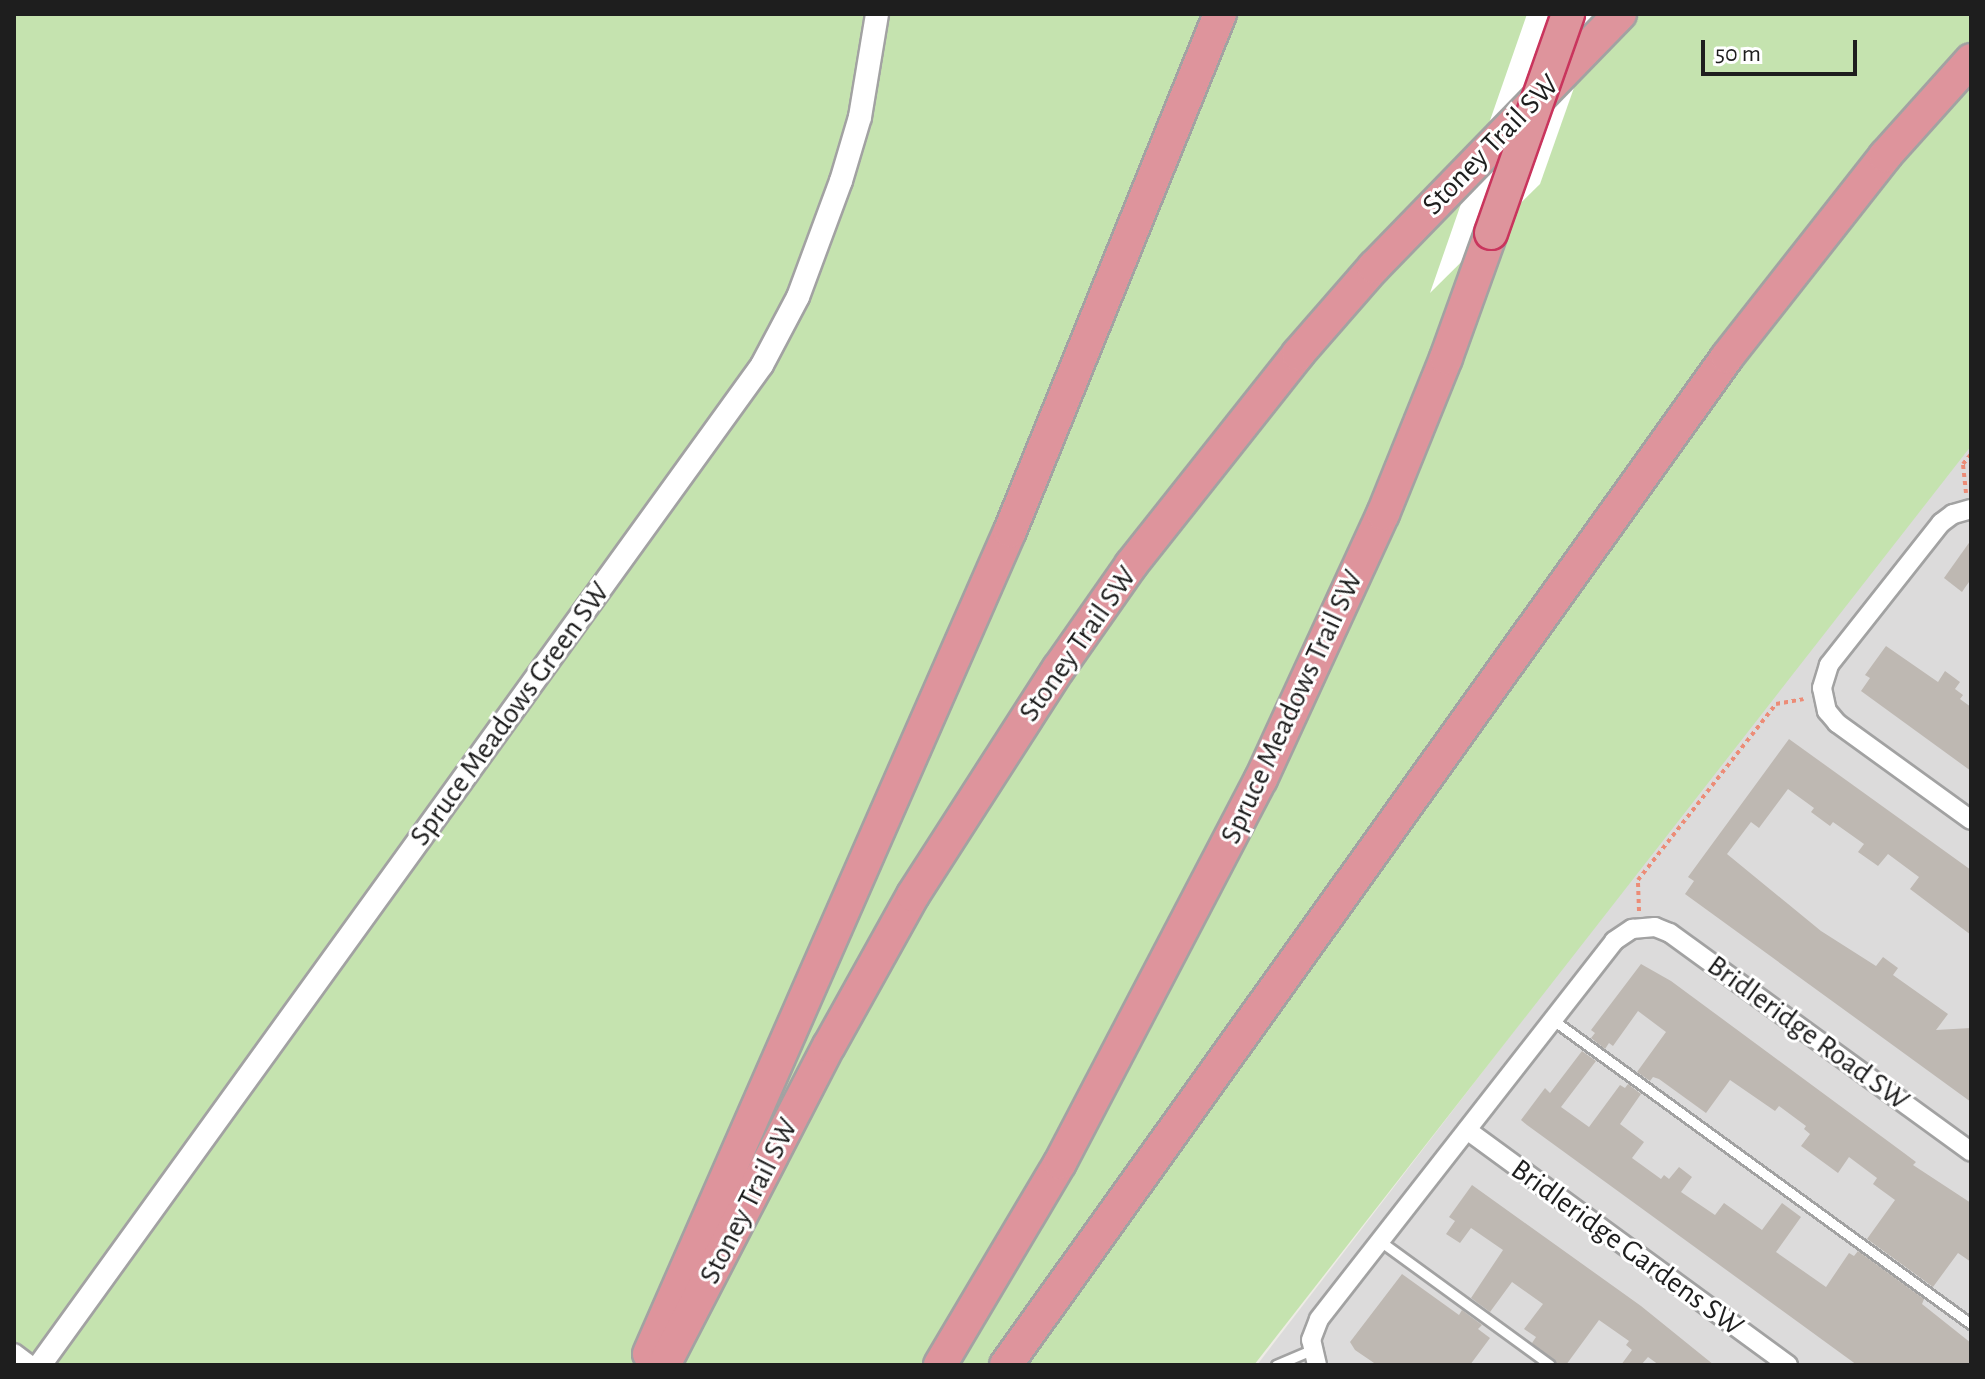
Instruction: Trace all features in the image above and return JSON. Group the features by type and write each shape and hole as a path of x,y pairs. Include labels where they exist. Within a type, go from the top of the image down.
{"highway":[{"path":"644,1365 998,560 1220,14"},
{"name":"Spruce Meadows Trail SW","path":"940,1365 1060,1163 1261,779 1383,514 1446,358 1568,14"},
{"name":"Stoney Trail SW","path":"664,1365 829,1046 913,895 1051,681 1131,565 1289,365 1374,267 1620,14"},
{"path":"1006,1365 1727,357 1885,156 1971,60"}],"street":[{"name":"Spruce Meadows Green SW","path":"40,1365 762,365 798,297 841,181 860,117 877,14"},
{"path":"1969,509 1953,514 1941,523 1829,665 1822,696 1837,723 1971,820"},
{"path":"1315,1358 1311,1340 1319,1319 1614,941 1639,927"},
{"name":"Bridleridge Road SW","path":"1639,927 1670,933 1971,1152"},
{"name":"Bridleridge Gardens SW","path":"1467,1130 1788,1365"},
{"path":"14,1353 30,1365"}],"lane":[{"path":"1553,1020 1971,1324"},
{"path":"1380,1241 1550,1365"},
{"path":"1276,1365 1315,1358"}],"path":[{"path":"1969,509 1963,464 1971,454"},
{"path":"1639,927 1638,880 1776,704 1822,696"}],"shaded area":[{"path":"1971,439 1971,1365 1257,1365 1927,494"}],"green space":[{"path":"14,14 1971,14 1971,446 1254,1365 14,1365"}],"pier":[{"path":"1527,14 1600,14 1540,184 1430,293"}],"building":[{"path":"1971,540 1971,579 1962,592 1944,578"},
{"path":"1886,646 1938,682 1945,671 1960,682 1955,689 1963,695 1960,699 1971,707 1971,771 1861,691 1870,678 1865,675"},
{"path":"1789,739 1971,870 1971,935 1910,889 1919,877 1888,854 1878,866 1858,852 1864,844 1833,822 1830,826 1811,812 1814,808 1788,789 1759,828 1751,822 1727,854 1821,931 1876,966 1883,957 1898,968 1893,975 1948,1014 1936,1030 1971,1028 1971,1102 1685,894 1694,881 1688,877"},
{"path":"1641,964 1671,981 1916,1162 1913,1165 1971,1203 1971,1262 1958,1253 1933,1287 1867,1239 1895,1200 1873,1184 1877,1178 1849,1157 1838,1173 1801,1146 1810,1134 1804,1129 1806,1126 1779,1106 1775,1111 1730,1080 1706,1113 1659,1079 1653,1077 1650,1081 1637,1072 1666,1032 1638,1011 1613,1046 1609,1043 1605,1049 1591,1038 1595,1033 1591,1030"},
{"path":"1582,1051 1596,1061 1561,1107 1589,1127 1620,1085 1625,1088 1628,1084 1641,1094 1620,1124 1644,1142 1632,1158 1661,1179 1664,1175 1669,1179 1679,1167 1692,1177 1681,1192 1715,1215 1724,1203 1762,1230 1782,1203 1801,1217 1776,1252 1826,1287 1849,1253 1854,1256 1858,1251 1924,1299 1922,1304 1971,1343 1971,1365 1857,1365 1527,1125 1521,1120 1545,1088 1550,1093"},
{"path":"1472,1185 1641,1306 1714,1365 1659,1365 1648,1357 1641,1365 1621,1365 1632,1350 1626,1345 1629,1341 1599,1320 1566,1365 1557,1365 1532,1343 1536,1337 1524,1329 1543,1304 1512,1282 1490,1312 1471,1298 1503,1250 1471,1228 1460,1243 1446,1234 1455,1221 1449,1217"},
{"path":"1402,1274 1459,1315 1462,1310 1482,1325 1478,1329 1490,1338 1470,1365 1377,1365 1355,1350 1350,1342"}]}
